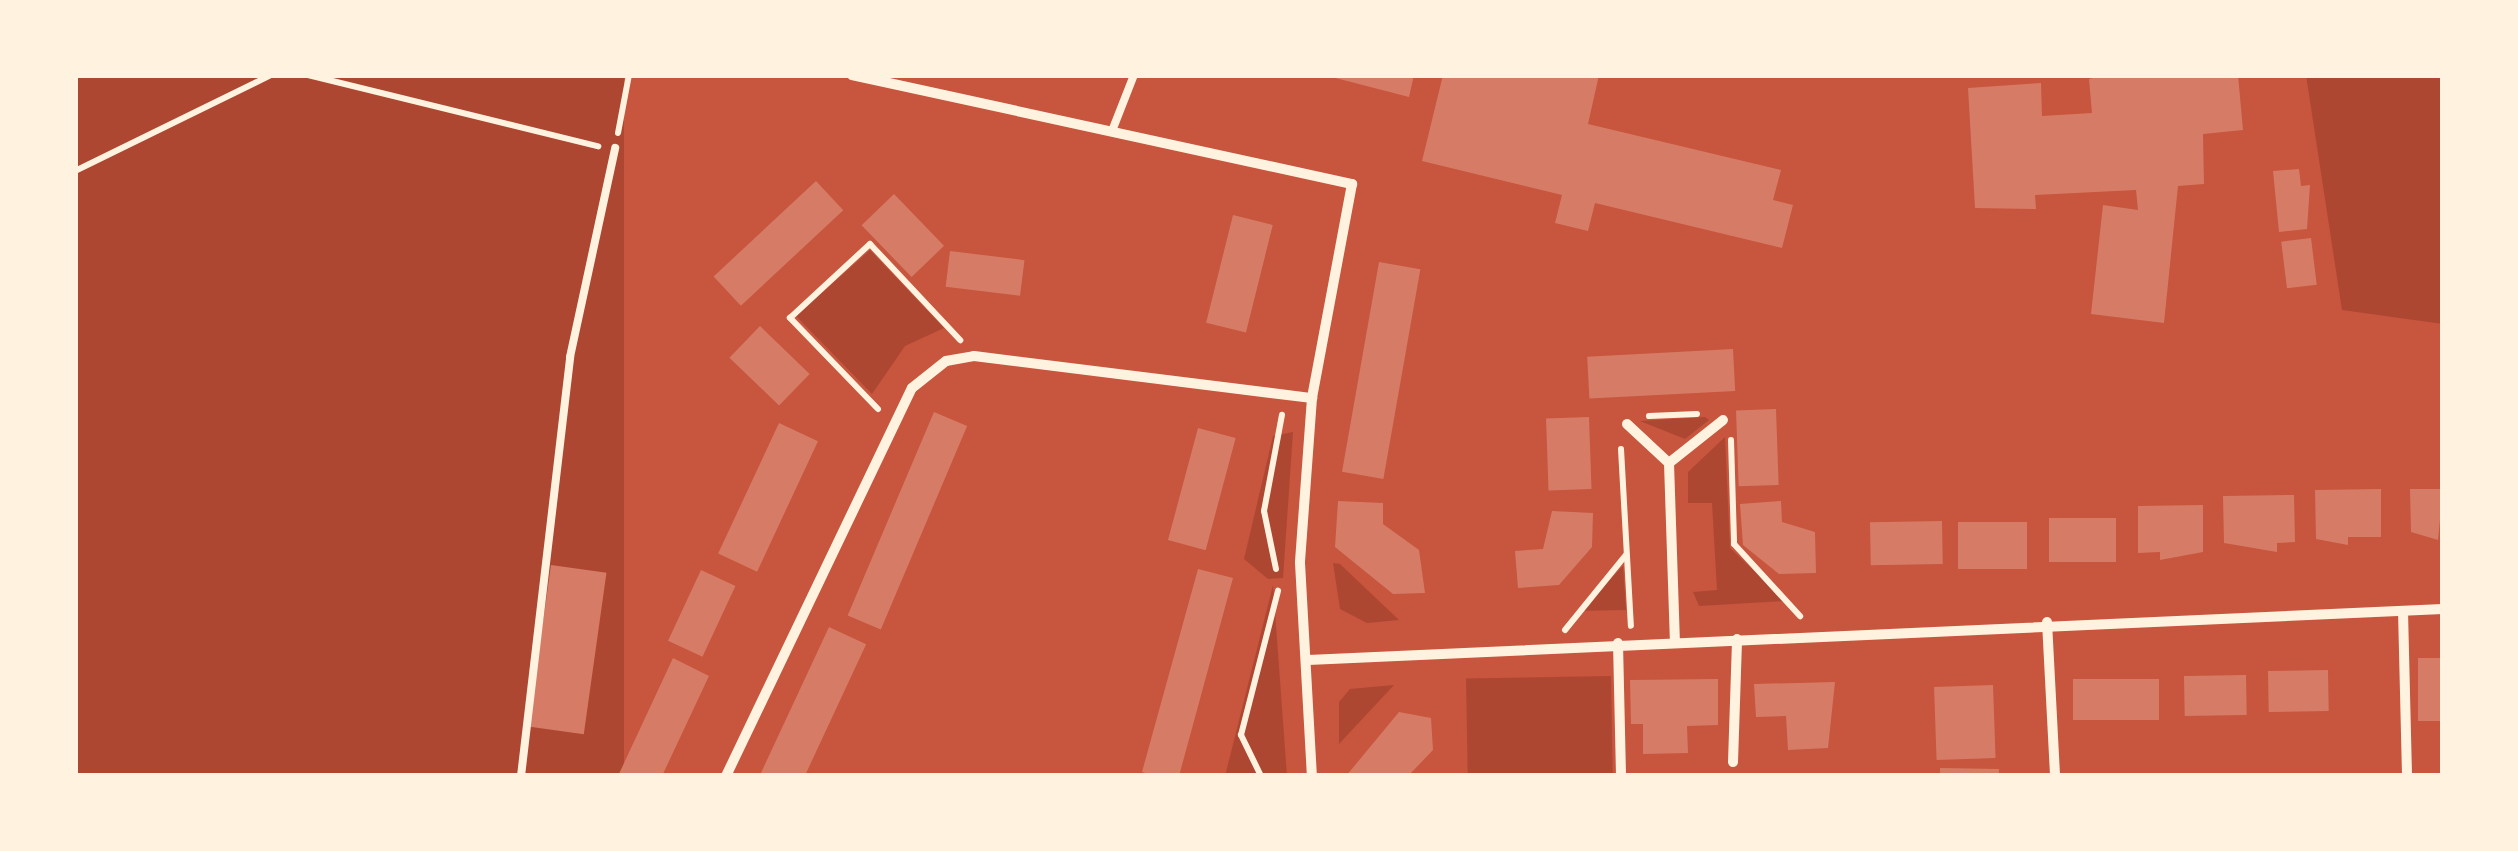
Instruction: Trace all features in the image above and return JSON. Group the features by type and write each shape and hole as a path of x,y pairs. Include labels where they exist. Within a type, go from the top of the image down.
{"street":[{"path":"852,75 1352,184 1312,398 1300,563 1312,776"},
{"path":"726,776 912,388 946,361 974,356 1312,398"},
{"path":"1669,464 1723,420"},
{"path":"1627,424 1669,464 1675,640"},
{"path":"1308,660 2047,622 2443,609"},
{"path":"2403,611 2407,776"},
{"path":"2047,622 2055,776"},
{"path":"1733,762 1737,639"},
{"path":"1618,643 1621,776"}],"lane":[{"path":"1112,132 1134,75"},
{"path":"521,776 570,357 615,148"}],"path":[{"path":"75,171 271,75"},
{"path":"308,75 615,148 628,75"},
{"path":"894,426 790,318 870,244 974,356"},
{"path":"1260,776 1242,736 1279,587 1264,510 1286,393"},
{"path":"1560,646 1569,617 1627,554"}],"shaded area":[{"path":"75,75 624,75 624,776 75,776"},
{"path":"2306,75 2443,75 2443,324 2342,310"},
{"path":"870,250 944,328 905,346 872,394 796,316"},
{"path":"1705,417 1709,420 1685,439 1640,421"},
{"path":"1293,432 1283,578 1268,579 1244,559 1273,436"},
{"path":"1725,437 1730,548 1786,601 1699,606 1693,592 1717,590 1712,503 1688,503 1688,472"},
{"path":"1333,563 1340,564 1399,620 1367,623 1340,609"},
{"path":"1623,566 1626,610 1579,611"},
{"path":"1273,585 1287,776 1225,776"},
{"path":"1611,676 1613,776 1468,776 1466,679"},
{"path":"1394,685 1339,744 1339,702 1350,689"}],"building":[{"path":"1324,75 1414,75 1409,97"},
{"path":"1443,75 1599,75 1588,124 1781,170 1773,200 1793,205 1782,248 1595,203 1588,231 1555,223 1562,195 1422,161"},
{"path":"2103,75 2238,75 2243,130 2203,134 2204,184 2178,186 2164,323 2091,314 2103,205 2138,210 2136,190 2035,195 2036,209 1975,208 1968,88 2041,83 2042,116 2092,113 2089,79"},
{"path":"2299,169 2301,186 2310,185 2307,229 2279,232 2273,171"},
{"path":"816,181 843,210 741,306 714,276"},
{"path":"894,194 944,246 912,277 862,225"},
{"path":"1233,215 1273,225 1246,333 1206,323"},
{"path":"2311,238 2317,285 2287,288 2281,242"},
{"path":"950,251 1024,260 1020,296 946,287"},
{"path":"1379,262 1420,269 1383,479 1342,472"},
{"path":"760,326 810,374 779,406 729,358"},
{"path":"1733,349 1735,391 1589,399 1587,357"},
{"path":"1776,409 1779,485 1739,486 1736,410"},
{"path":"934,412 967,426 881,629 848,615"},
{"path":"1589,417 1592,489 1549,490 1546,419"},
{"path":"779,423 818,441 757,572 718,554"},
{"path":"1198,428 1236,438 1206,550 1168,540"},
{"path":"2381,489 2381,537 2348,537 2348,545 2316,539 2315,490"},
{"path":"2410,489 2443,489 2438,540 2411,532"},
{"path":"2294,495 2295,542 2277,543 2277,552 2224,543 2223,496"},
{"path":"1338,501 1383,503 1383,524 1419,550 1425,593 1393,594 1335,547"},
{"path":"1781,501 1782,522 1815,532 1816,573 1779,574 1743,545 1740,504"},
{"path":"2203,505 2203,552 2160,560 2160,552 2138,553 2138,506"},
{"path":"1552,511 1593,513 1592,547 1559,585 1518,588 1515,551 1543,549"},
{"path":"2049,518 2116,518 2116,562 2049,562"},
{"path":"1942,521 1943,564 1871,565 1870,522"},
{"path":"1958,522 2027,522 2027,569 1958,569"},
{"path":"551,565 606,573 584,734 528,726"},
{"path":"1198,569 1233,578 1179,776 1156,776 1142,772"},
{"path":"701,570 735,586 702,657 668,641"},
{"path":"829,627 866,644 805,776 760,776"},
{"path":"673,658 709,676 662,776 618,776"},
{"path":"2418,658 2443,658 2443,721 2418,721"},
{"path":"2328,670 2329,711 2269,712 2268,671"},
{"path":"2246,675 2247,715 2185,716 2184,676"},
{"path":"1718,679 1718,725 1687,726 1688,753 1643,754 1643,724 1631,724 1630,680"},
{"path":"2073,679 2159,679 2159,720 2073,720"},
{"path":"1835,682 1828,748 1788,750 1786,716 1756,717 1754,684"},
{"path":"1993,685 1996,758 1937,760 1934,687"},
{"path":"1399,712 1431,718 1433,750 1408,776 1346,776"},
{"path":"1940,768 1999,769 1999,776 1940,776"}]}
